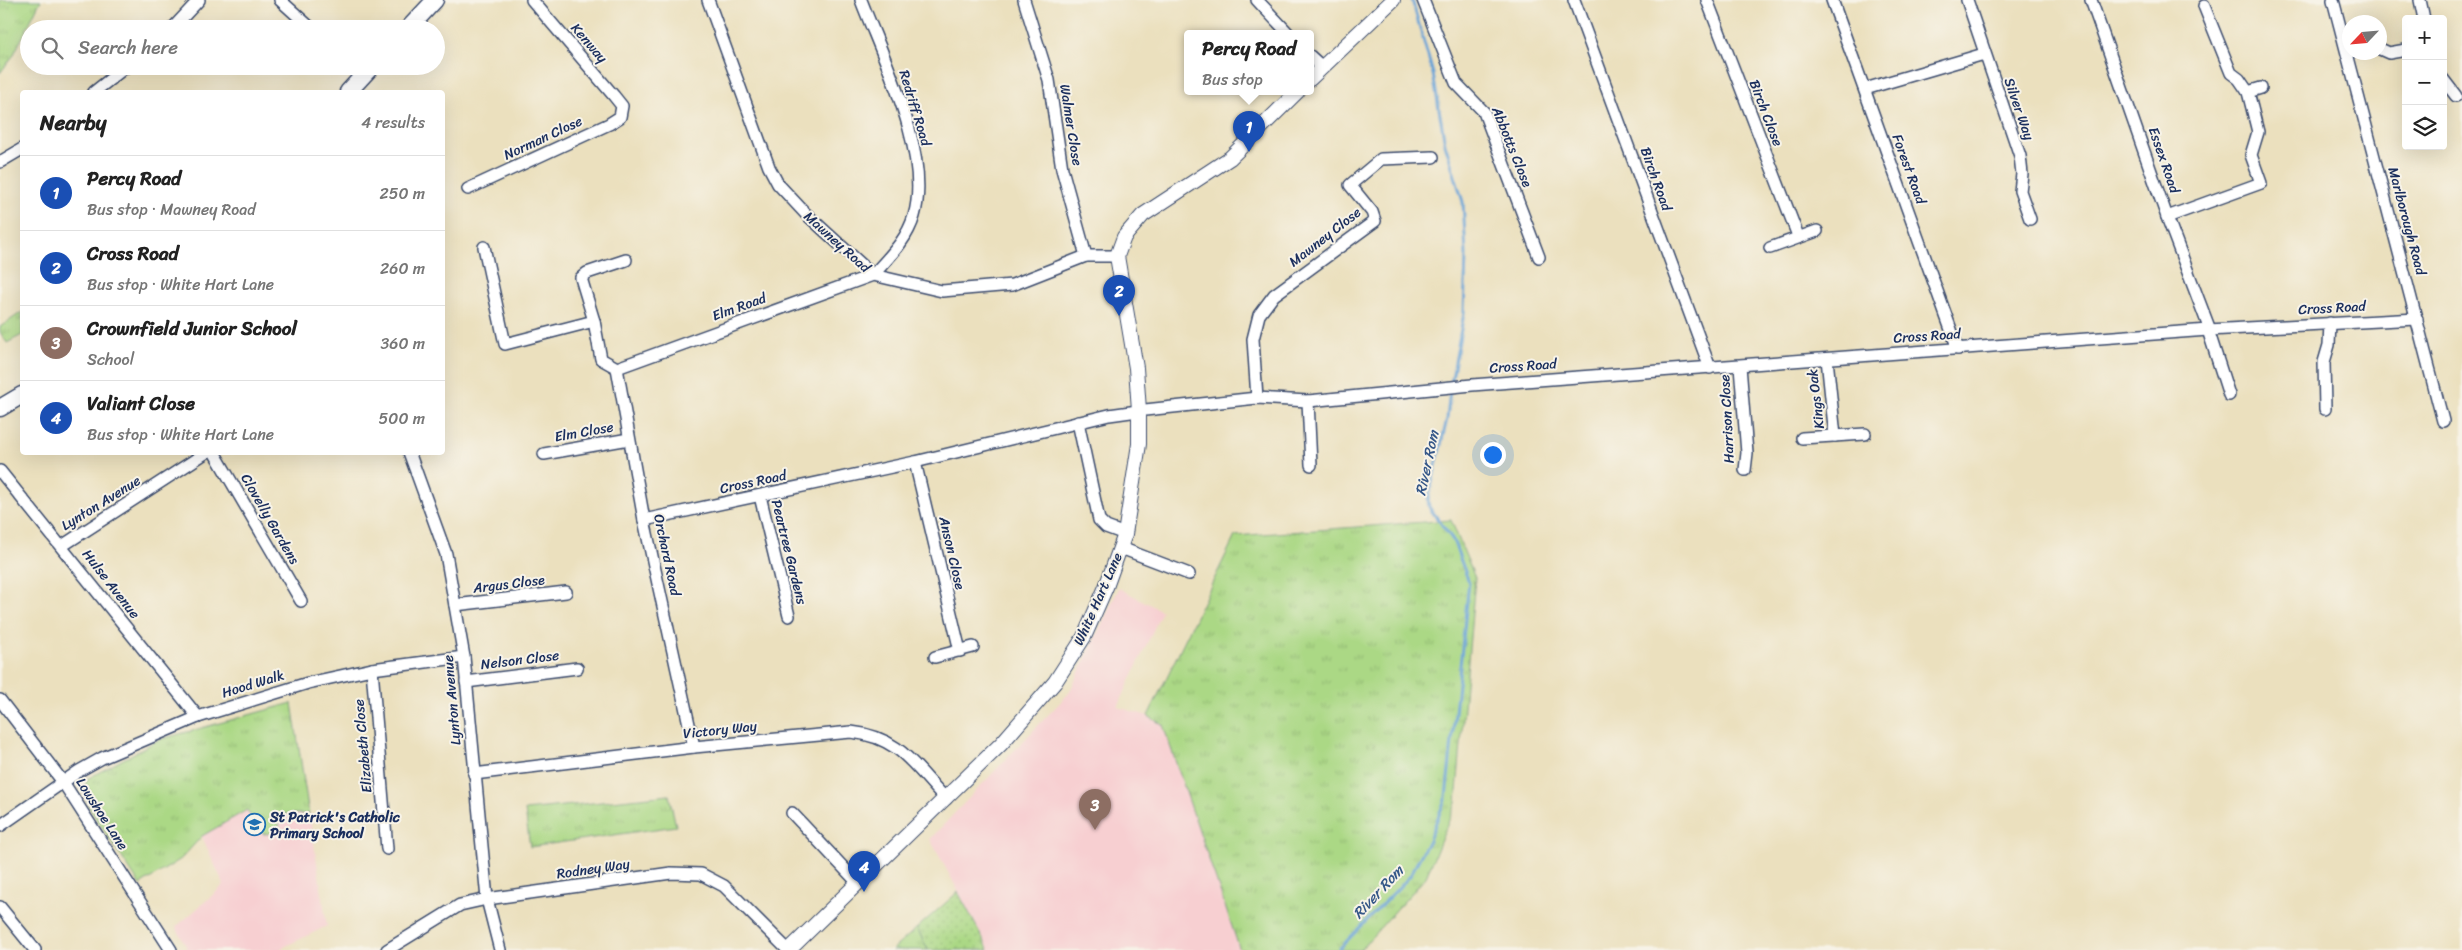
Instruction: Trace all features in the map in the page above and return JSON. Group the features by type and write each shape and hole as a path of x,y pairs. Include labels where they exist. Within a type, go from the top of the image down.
{"main road":[{"path":"416,20 435,0"},
{"path":"349,90 358,75"},
{"path":"0,408 20,396"}],"street":[{"path":"180,20 199,0"},
{"path":"280,0 302,20"},
{"name":"Kenway","path":"532,0 622,106"},
{"name":"Mawney Road","path":"708,0 769,167 778,184 805,213 873,275 942,291 995,287 1012,285 1086,256 1118,256"},
{"name":"Redriff Road","path":"861,0 914,145 917,184 914,216 903,242 873,275"},
{"name":"Walmer Close","path":"1024,0 1049,80 1062,169 1086,256"},
{"path":"1257,0 1285,30"},
{"path":"1314,75 1393,0"},
{"name":"Abbotts Close","path":"1423,0 1456,83 1484,112 1539,257"},
{"name":"Birch Road","path":"1574,0 1710,368"},
{"name":"Birch Close","path":"1707,0 1798,236"},
{"name":"Forest Road","path":"1832,0 1958,349"},
{"name":"Silver Way","path":"1967,0 2020,156 2022,174 2020,191 2030,220"},
{"name":"Essex Road","path":"2091,0 2209,330 2229,395"},
{"name":"Marlborough Road","path":"2333,0 2342,29"},
{"path":"2420,0 2423,15"},
{"path":"2167,216 2260,183 2251,155 2258,132 2248,92 2226,63 2204,6"},
{"path":"2387,52 2402,51"},
{"path":"1865,89 1984,54"},
{"path":"1314,60 1322,67"},
{"name":"Marlborough Road","path":"2351,60 2443,420"},
{"path":"97,90 116,75"},
{"path":"2447,84 2456,96"},
{"path":"2248,92 2261,88"},
{"path":"1118,256 1124,237 1142,215 1230,158 1294,95"},
{"name":"Norman Close","path":"468,189 609,124 620,117 622,106"},
{"path":"0,162 20,151"},
{"name":"Mawney Close","path":"1256,398 1253,339 1259,315 1274,295 1374,221 1372,212 1350,185 1380,159 1434,157"},
{"path":"1770,248 1798,236 1817,231"},
{"path":"484,247 505,344 594,322"},
{"name":"White Hart Lane","path":"788,950 1001,744 1058,679 1084,637 1106,587 1125,534 1139,444 1140,410 1136,368 1118,256"},
{"path":"617,368 602,359 594,322 581,278 588,273 626,260"},
{"name":"Elm Road","path":"617,368 873,275"},
{"name":"Cross Road","path":"644,520 915,462 1078,422 1140,410 1256,398 1308,402 1472,385 2209,330 2417,319"},
{"path":"2325,408 2324,362 2329,345 2330,323"},
{"name":"Kings Oak","path":"1826,359 1836,436"},
{"name":"Harrison Close","path":"1740,366 1747,453 1745,470"},
{"name":"Orchard Road","path":"617,368 644,520 694,747"},
{"path":"1308,402 1310,465"},
{"path":"1078,422 1099,520 1106,527 1125,534"},
{"name":"Kings Oak","path":"1802,438 1865,434"},
{"name":"Elm Close","path":"544,454 629,439"},
{"name":"Lynton Avenue","path":"62,546 202,455"},
{"name":"Clovelly Gardens","path":"216,455 301,601"},
{"name":"Lynton Avenue","path":"410,455 446,554 464,656 487,899 500,950"},
{"name":"Anson Close","path":"915,462 960,651"},
{"name":"Hulse Avenue","path":"0,470 198,717"},
{"name":"Peartree Gardens","path":"760,496 789,616"},
{"path":"1121,548 1189,574"},
{"name":"Argus Close","path":"455,605 566,592"},
{"path":"935,657 974,647"},
{"name":"Hood Walk","path":"0,826 102,758 198,717 308,682 464,656"},
{"name":"Nelson Close","path":"466,682 577,668"},
{"name":"Elizabeth Close","path":"372,670 387,849"},
{"name":"Lowshoe Lane","path":"0,700 64,782 171,950"},
{"name":"Victory Way","path":"474,774 694,747 851,732 866,734 894,745 946,799"},
{"path":"792,813 858,883"},
{"name":"Rodney Way","path":"387,950 460,905 487,899 671,873 701,874 724,886 788,950"},
{"path":"0,907 35,950"}],"shaded area":[{"path":"1119,588 1162,611 1118,707 1148,716 1163,725 1240,950 990,950 930,839 1069,693"},
{"name":"St Patrick's Catholic Primary School","path":"292,703 327,926 278,950 188,950 176,927 224,885 158,740"}],"green space":[{"path":"0,0 41,0 31,20 20,20 20,42 13,56 0,73"},
{"path":"20,313 20,336 7,343 0,332 0,327"},
{"path":"1451,520 1475,578 1456,803 1426,877 1360,950 1240,950 1163,725 1148,716 1235,536"},
{"path":"292,703 309,814 278,814 280,833 263,834 247,810 202,836 181,859 140,885 90,809 84,790 87,779 158,740"},
{"path":"669,795 676,826 530,847 525,810"},
{"path":"958,892 989,950 928,950 917,928"},
{"path":"917,928 928,950 892,950"}],"waterway":[{"name":"River Rom","path":"1412,0 1433,74 1445,144 1463,202 1466,254 1464,313 1451,384"},
{"name":"River Rom","path":"1338,950 1410,876 1429,840 1446,797 1469,582 1453,540 1429,507 1428,500 1447,419 1450,390"}],"place":[{"name":"Percy Road","path":"1249,152"},
{"name":"Cross Road","path":"1119,316"},
{"name":"St Patrick's Catholic Primary School","path":"254,825"},
{"name":"Crownfield Junior School","path":"1095,830"},
{"name":"Valiant Close","path":"864,892"}]}
